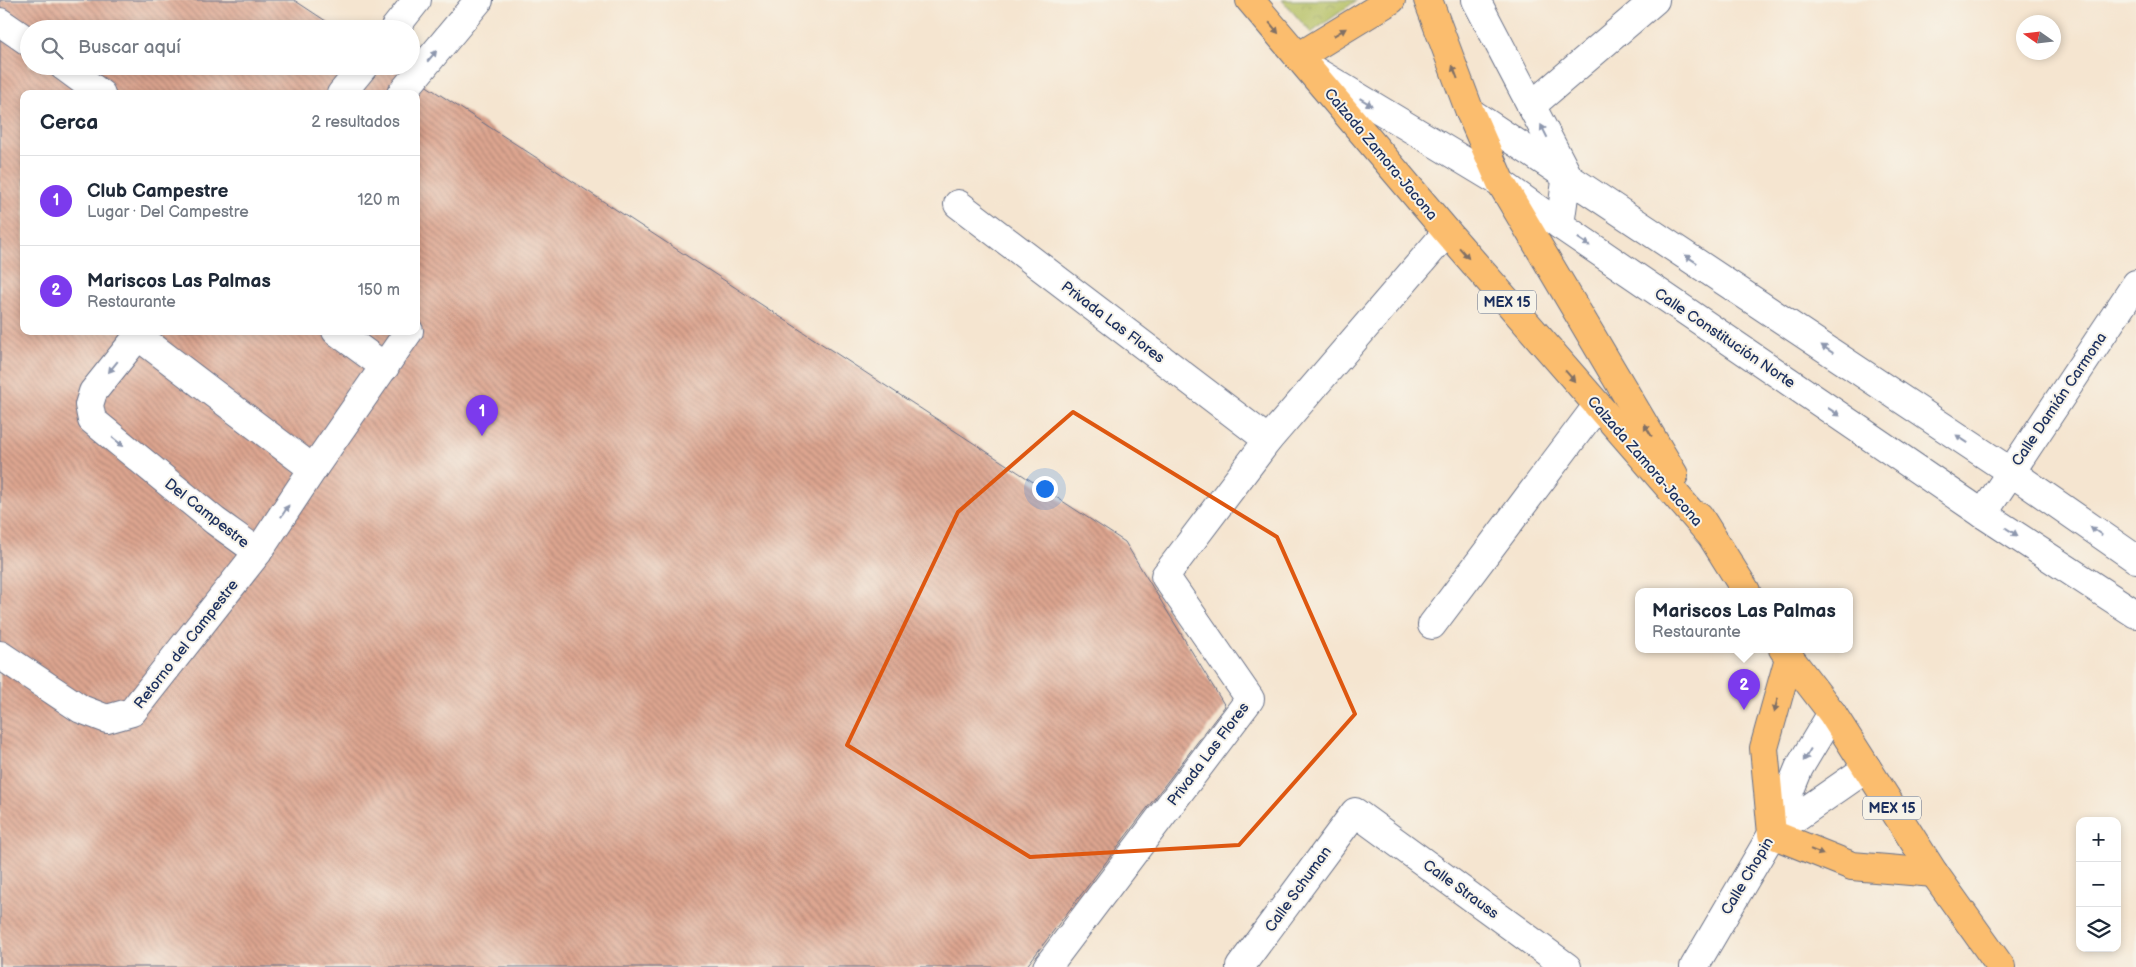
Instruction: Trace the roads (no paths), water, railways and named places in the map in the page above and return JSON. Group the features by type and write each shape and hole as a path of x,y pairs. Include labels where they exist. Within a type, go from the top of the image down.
{"main road":[{"name":"Calzada Zamora-Jacona","path":"1250,0 1446,232 1708,532"},
{"path":"1304,62 1391,0"},
{"name":"Calzada Zamora-Jacona","path":"1428,0 1470,112 1501,183 1708,532"},
{"name":"MEX 15","path":"1708,532 1744,588"},
{"path":"1786,653 1764,748 1772,834 1852,866 1934,874"},
{"name":"MEX 15","path":"1786,653 1832,714 1934,874 2001,967"}],"street":[{"path":"401,20 417,0"},
{"path":"420,71 479,0"},
{"path":"1476,0 1567,174 1560,225"},
{"path":"1532,106 1654,0"},
{"path":"0,22 20,36"},
{"name":"Calle Constitución Norte","path":"1304,62 1501,183 1984,514 2136,614"},
{"path":"75,75 96,90"},
{"path":"344,90 357,75"},
{"path":"404,90 417,75"},
{"path":"1470,112 1567,174 1616,209 2011,472 2136,559"},
{"name":"Privada Las Flores","path":"958,204 1268,440"},
{"name":"Privada Las Flores","path":"1047,967 1250,700 1166,576 1268,440 1446,232"},
{"name":"Calle Damián Carmona","path":"1984,514 2136,284"},
{"name":"Del Campestre","path":"138,335 93,392 89,405 92,420 215,521 258,552 406,335"},
{"path":"143,335 313,469"},
{"path":"341,335 385,367"},
{"path":"1432,625 1596,406"},
{"name":"Retorno del Campestre","path":"0,655 81,709 107,718 132,712 258,552"},
{"path":"1772,834 1799,768 1832,714"},
{"name":"Calle Chopin","path":"1694,967 1772,834 1867,768"},
{"name":"Calle Schuman","path":"1240,967 1355,812"},
{"name":"Calle Strauss","path":"1355,812 1567,967"}],"place":[{"name":"Club Campestre","path":"482,436"},
{"name":"Mariscos Las Palmas","path":"1744,710"}]}
